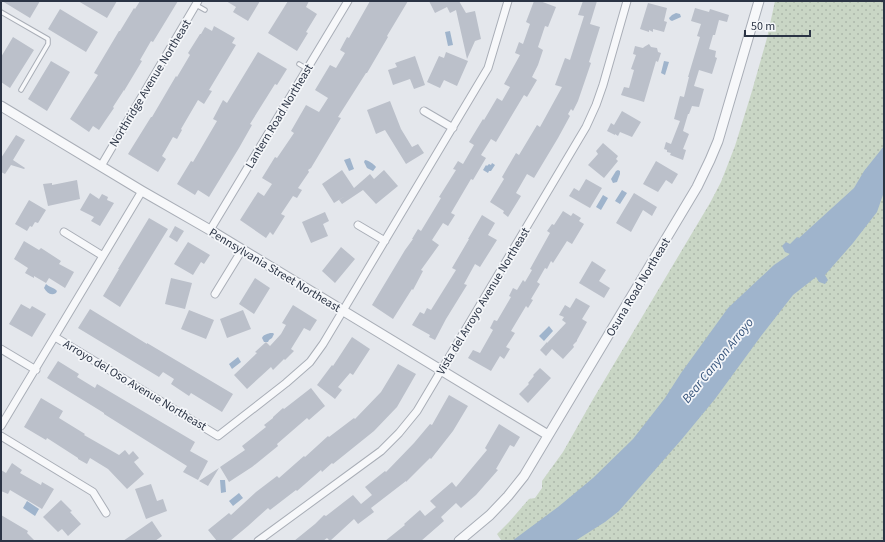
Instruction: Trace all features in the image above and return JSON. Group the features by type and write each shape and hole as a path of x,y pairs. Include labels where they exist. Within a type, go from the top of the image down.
{"street":[{"name":"Lantern Road Northeast","path":"210,230 348,1"},
{"name":"Arroyo del Oso Avenue Northeast","path":"55,337 218,436 286,383 310,362 323,344 488,68 508,1"},
{"name":"Vista del Arroyo Avenue Northeast","path":"258,541 380,451 399,433 417,411 586,127 601,92 627,1"},
{"name":"Osuna Road Northeast","path":"459,541 490,515 524,476 690,200 704,174 718,141 759,1"},
{"name":"Northridge Avenue Northeast","path":"101,166 197,3"},
{"name":"Pennsylvania Street Northeast","path":"2,109 210,230 548,435"},
{"path":"424,111 453,128"},
{"path":"1,426 36,370 142,191"},
{"path":"358,225 385,241"},
{"path":"64,232 103,256"},
{"path":"215,294 242,250"},
{"path":"1,349 36,370"},
{"path":"1,436 93,492 106,513"}],"lane":[{"path":"197,3 205,10"},
{"path":"1,12 48,39 48,44 21,90"},
{"path":"299,64 307,69"}],"green space":[{"path":"775,1 884,1 884,541 500,541 501,540 497,534 529,499 535,498 542,488 542,481 563,452 721,182 735,146 752,91 767,38"}],"water":[{"path":"676,13 680,14 681,17 672,21 670,20 669,18"},
{"path":"450,31 453,45 448,46 445,32"},
{"path":"664,61 669,62 665,75 661,73"},
{"name":"Bear Canyon Arroyo","path":"884,146 884,192 877,212 853,243 825,275 828,280 825,284 819,282 816,277 793,295 715,399 619,511 605,522 575,541 512,541 558,507 593,478 633,439 665,398 681,373 728,308 774,265 790,254 785,252 782,246 786,242 790,244 797,237 799,238 854,188 864,171"},
{"path":"350,158 354,169 349,171 344,160"},
{"path":"365,160 371,162 376,167 373,171 367,168 364,162"},
{"path":"492,163 495,165 491,171 488,173 483,170 486,165 491,165"},
{"path":"618,170 620,171 620,174 617,182 613,183 611,179"},
{"path":"622,190 627,193 620,204 615,201"},
{"path":"603,195 608,198 601,210 596,207"},
{"path":"46,284 56,290 56,293 48,293 44,288"},
{"path":"549,326 553,331 544,341 539,336"},
{"path":"270,333 274,334 272,338 268,342 264,342 262,338"},
{"path":"238,357 241,362 232,369 229,364"},
{"path":"220,480 225,480 226,492 221,493"},
{"path":"239,493 243,498 233,506 229,501"},
{"path":"27,501 39,509 35,516 23,508"}],"building":[{"path":"2,1 40,1 30,18"},
{"path":"78,1 117,1 107,18"},
{"path":"140,1 178,1 153,42 151,41 140,60 142,61 113,107 114,108 99,130 93,126 89,132 70,119 98,75 94,73 119,31"},
{"path":"226,1 260,1 248,21 233,12 236,7"},
{"path":"288,1 309,1 306,7 317,14 297,51 268,33"},
{"path":"370,1 408,1 367,73 338,117 341,118 311,168 308,170 309,172 298,188 302,190 297,198 293,196 281,214 285,216 273,235 270,232 266,238 240,220 258,192 264,196 272,184 262,178 275,157 277,158 294,133 291,131 306,105 319,112 328,98 315,90 330,65 336,68 345,53 340,50 347,37 349,38"},
{"path":"429,1 459,1 466,13 475,11 481,39 475,41 467,59 456,10 450,13 447,7 435,13"},
{"path":"534,1 540,1 556,7 548,27 545,26 538,47 543,50 532,77 537,80 527,97 524,95 496,142 491,139 481,155 486,158 473,180 471,179 451,213 455,215 448,226 443,223 432,240 439,245 421,270 423,271 413,290 412,289 393,319 372,305 418,229 421,231 441,198 439,197 456,170 453,169 458,161 463,164 474,145 469,142 483,119 484,120 497,98 502,101 510,87 504,84 520,55 515,53 519,42 523,44 530,24 526,22"},
{"path":"583,1 597,1 590,24 600,27 589,62 591,63 578,101 573,111 571,109 568,114 570,116 534,178 527,174 516,193 521,196 508,217 503,213 504,211 490,202 504,179 502,177 516,153 519,155 537,125 540,127 562,87 555,85 565,58 570,60 584,16 578,15"},
{"path":"648,3 667,8 664,21 667,22 664,32 653,29 653,32 649,30 649,32 640,29"},
{"path":"695,8 709,12 710,9 729,15 727,22 719,20 715,35 713,35 709,49 716,51 715,57 717,58 712,74 699,70 694,86 704,89 699,107 692,106 688,114 683,131 689,134 683,149 686,150 683,160 670,155 671,153 664,149 666,142 671,144 680,121 674,119 680,96 684,97 688,77 700,37 697,36 701,24 691,21"},
{"path":"60,9 98,32 86,52 48,29"},
{"path":"214,26 235,38 232,43 236,45 209,90 212,91 204,104 198,100 181,129 182,130 177,139 173,137 162,156 166,159 158,172 128,154 176,76 177,77 190,55 188,53 200,34 205,27 212,31"},
{"path":"13,37 34,50 10,88 1,82 1,57"},
{"path":"649,44 651,47 657,48 658,52 661,53 658,62 656,61 644,102 621,95 624,87 629,88 634,70 631,69 636,55 633,54 635,46 643,48"},
{"path":"258,52 287,69 277,85 275,84 250,124 252,125 209,197 198,190 195,195 177,184 191,161 193,162 217,121 213,119 223,100 227,103"},
{"path":"446,52 468,61 457,86 444,80 440,88 427,82 439,56 444,58"},
{"path":"415,56 425,85 414,89 410,79 393,85 388,70 397,67 395,63"},
{"path":"51,61 70,72 47,111 28,99"},
{"path":"390,101 401,129 412,147 418,144 424,153 406,164 385,130 376,134 367,110"},
{"path":"622,111 641,122 632,137 620,132 618,136 607,131 611,123 614,125"},
{"path":"16,135 25,140 13,160 25,168 11,165 5,174 1,172 1,158"},
{"path":"603,143 618,156 616,159 618,161 604,178 588,165 598,154 596,151"},
{"path":"656,161 678,174 672,184 666,180 658,192 643,184"},
{"path":"342,170 354,188 370,174 374,179 384,170 398,186 376,204 363,190 342,204 339,200 345,196 334,203 322,184"},
{"path":"586,179 602,188 590,208 569,196 574,188 579,191"},
{"path":"77,180 80,199 48,206 43,184 52,183 52,185"},
{"path":"90,193 99,199 102,194 108,197 107,200 114,203 100,226 91,221 94,217 80,210"},
{"path":"634,193 657,207 652,216 643,210 631,232 616,223"},
{"path":"29,200 46,210 38,223 35,222 27,231 15,224"},
{"path":"563,211 571,216 573,213 581,218 579,221 584,224 572,244 567,241 553,263 551,261 547,269 545,268 537,282 540,284 531,299 533,300 528,308 526,306 511,331 515,333 506,347 510,349 504,359 500,356 491,371 468,358 473,350 480,353 493,330 490,328 494,320 497,321 511,297 509,296 513,288 517,290 523,280 525,282 532,270 530,269 550,233 547,231 552,224 554,225"},
{"path":"325,212 329,221 323,224 328,236 311,243 302,222"},
{"path":"482,215 495,223 488,235 497,240 480,267 475,264 464,284 467,285 435,340 429,337 430,335 412,325 420,312 424,314 427,308 431,310 456,270 452,268"},
{"path":"149,218 168,229 120,307 103,296"},
{"path":"175,226 184,231 177,242 169,237"},
{"path":"24,241 39,250 41,248 61,261 59,264 74,272 65,288 49,278 46,283 25,273 28,268 14,259"},
{"path":"188,242 210,255 204,264 201,262 193,275 174,264"},
{"path":"341,247 355,259 335,283 322,271"},
{"path":"592,261 606,270 599,281 610,288 604,298 579,283"},
{"path":"171,278 192,283 185,309 165,304"},
{"path":"255,278 270,288 254,314 239,304"},
{"path":"576,298 590,306 582,319 587,322 577,341 573,345 574,347 563,359 552,349 546,356 540,350 566,323 562,320 564,317 559,315 565,305 570,308"},
{"path":"21,304 30,309 32,306 46,314 32,337 9,324"},
{"path":"293,305 317,320 310,331 304,328 291,349 294,351 285,360 284,359 273,370 271,367 247,389 234,375 266,342 270,346 281,334 286,325 282,323"},
{"path":"90,309 233,394 222,412 191,393 189,396 171,384 174,379 163,372 159,377 78,328"},
{"path":"189,310 214,320 206,339 181,329"},
{"path":"243,310 251,329 227,338 220,319"},
{"path":"352,337 370,349 353,375 350,373 338,387 342,390 335,399 317,385 332,365 333,366"},
{"path":"58,361 79,374 77,377 95,388 97,384 195,442 190,451 208,461 198,480 183,472 187,466 47,378"},
{"path":"398,364 416,374 397,407 374,431 333,464 332,463 322,472 321,470 297,491 296,490 270,510 268,508 230,541 217,541 208,530 229,513 231,515 256,492 277,476 279,478 328,436 329,437 354,418 355,419 381,392"},
{"path":"540,368 551,378 528,403 519,394 529,384 528,383 534,376 533,375"},
{"path":"311,388 325,406 309,420 307,418 277,444 278,446 252,467 229,482 220,467 245,450 242,446 266,427 264,425 283,408 284,409"},
{"path":"449,395 468,406 453,431 431,459 430,458 406,482 371,508 374,512 358,524 354,519 330,541 327,538 323,541 294,541 324,515 326,516 353,495 361,504 372,495 365,487 385,471 386,472 430,424 432,425"},
{"path":"41,398 63,411 59,418 85,434 84,435 119,455 125,450 129,455 133,451 139,458 134,462 144,474 127,489 108,469 90,458 87,464 47,438 46,440 24,427"},
{"path":"499,424 520,437 514,447 510,445 496,469 498,470 476,495 461,508 456,503 441,517 444,521 421,541 385,541 405,525 404,524 420,510 425,516 436,507 430,501 452,482 456,487 487,450 485,448"},
{"path":"12,463 22,470 20,473 41,485 42,482 54,489 42,509 10,490 8,494 1,491 1,470 6,473"},
{"path":"219,468 208,486 199,481"},
{"path":"151,484 157,501 163,499 167,511 146,519 135,489"},
{"path":"61,500 72,511 70,512 81,524 68,536 62,529 58,532 43,517"},
{"path":"1,515 28,531 27,533 35,541 1,541"},
{"path":"152,521 162,536 155,541 123,541"}]}
